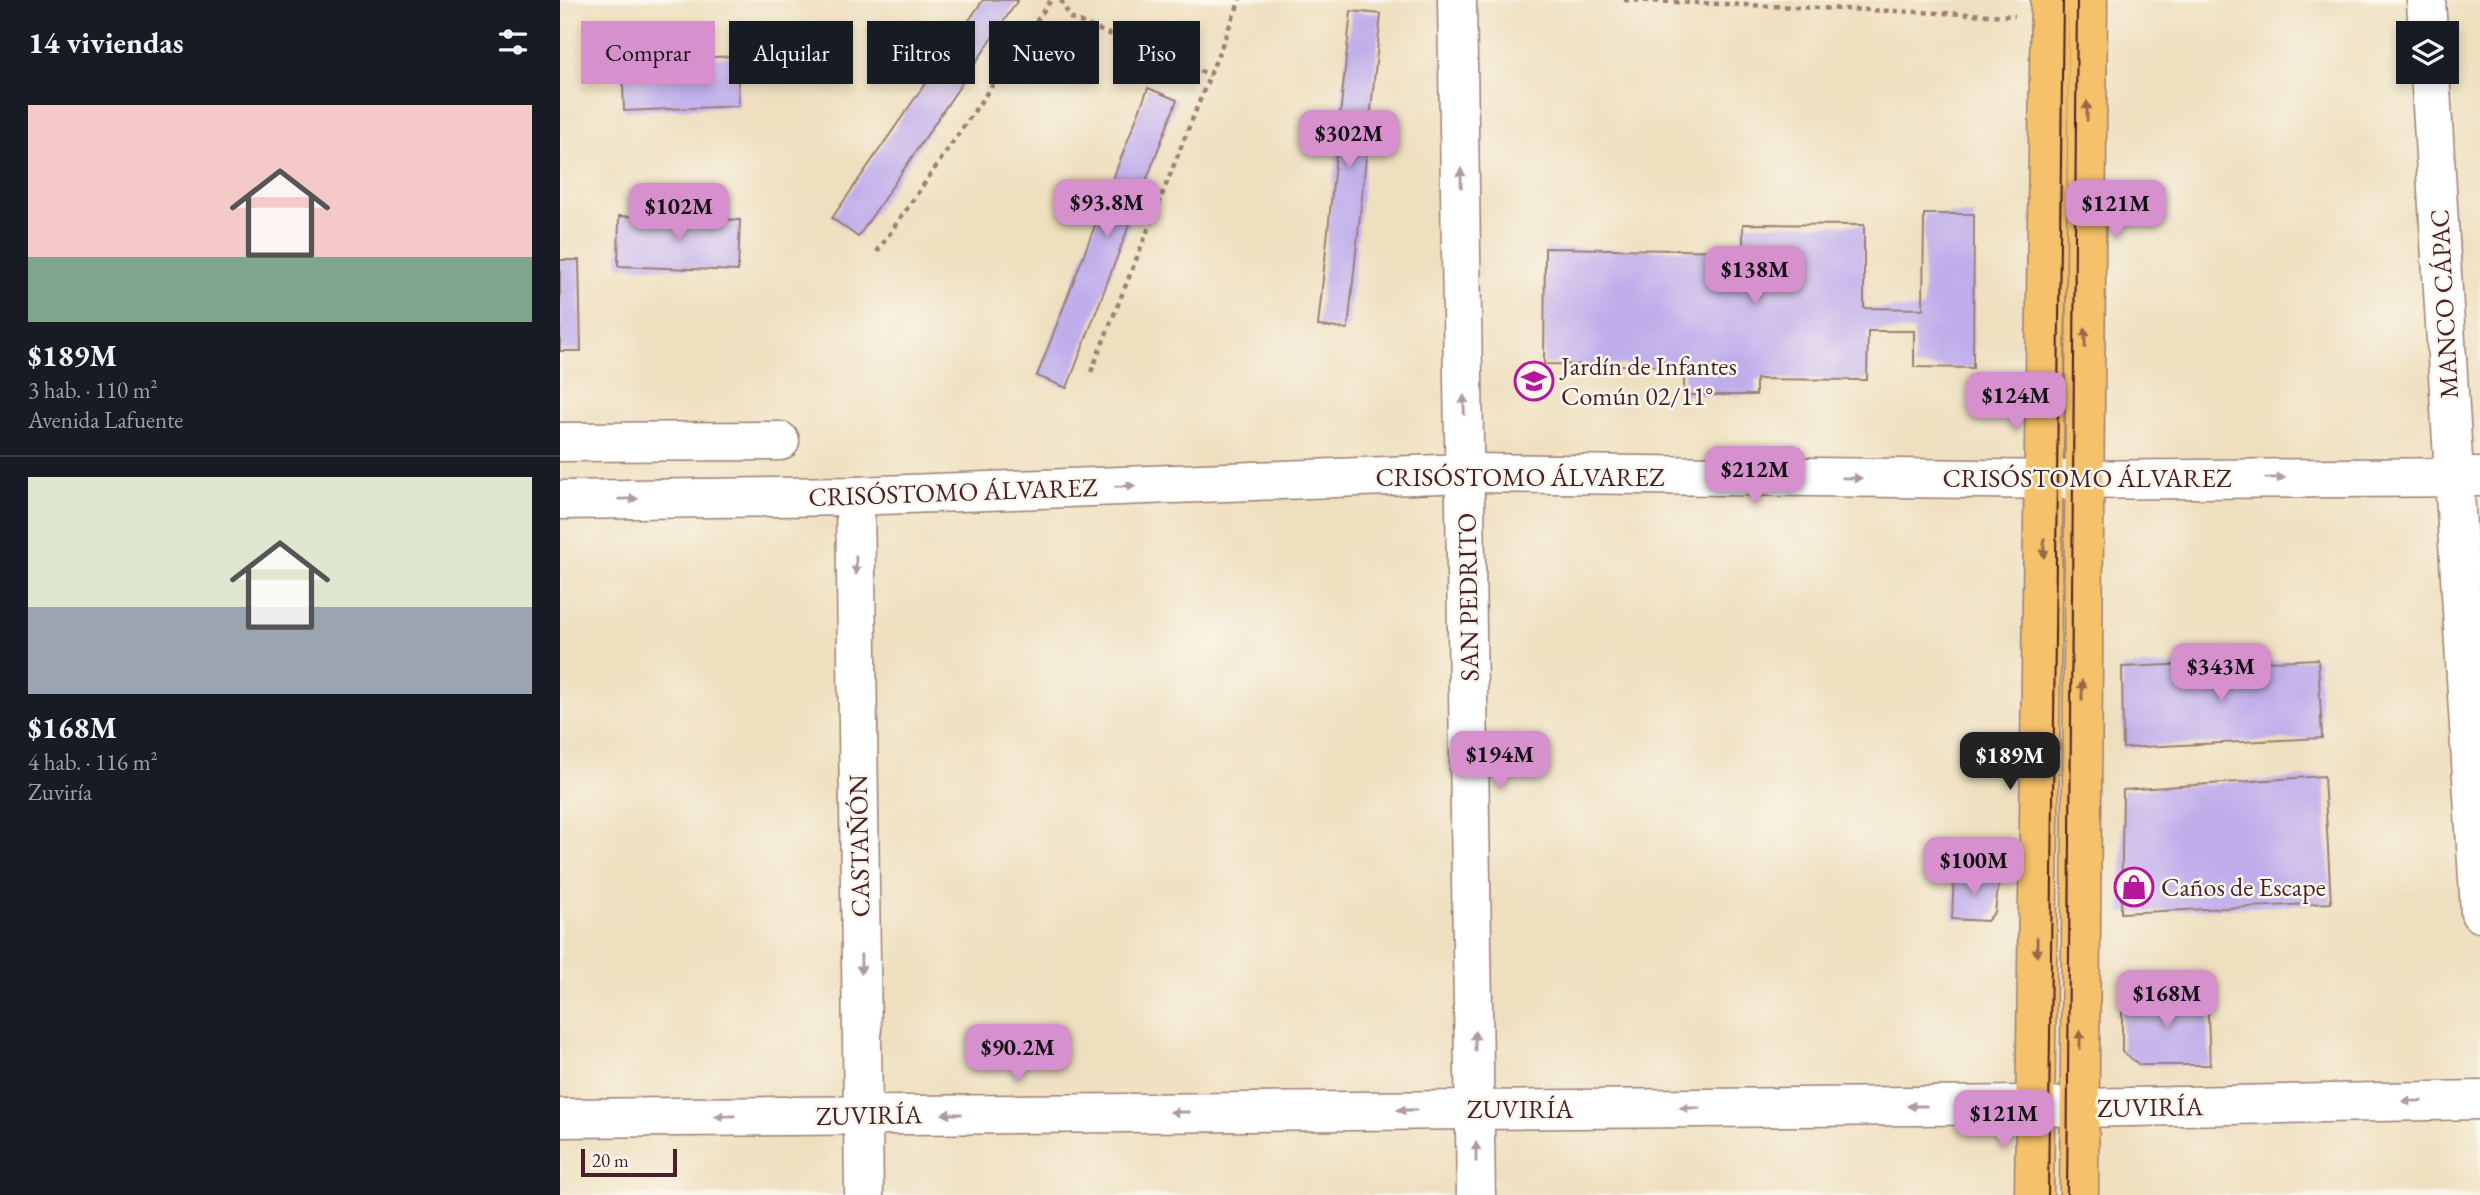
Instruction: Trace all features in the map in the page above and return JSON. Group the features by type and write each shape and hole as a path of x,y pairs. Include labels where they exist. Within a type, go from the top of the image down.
{"main road":[{"path":"2079,1195 2088,0"},
{"path":"2034,1195 2050,8"}],"street":[{"name":"SAN PEDRITO","path":"1458,0 1476,1195"},
{"path":"2426,0 2427,21"},
{"name":"MANCO CÁPAC","path":"2431,84 2467,477 2480,913"},
{"path":"560,442 780,441"},
{"name":"CRISÓSTOMO ÁLVAREZ","path":"560,500 855,496 1466,473 2045,480 2467,477"},
{"name":"CASTAÑÓN","path":"855,496 864,1195"},
{"name":"ZUVIRÍA","path":"560,1118 2035,1105 2079,1108 2480,1100"}],"path":[{"path":"877,251 1051,0"},
{"path":"1060,0 1070,18 1210,75"},
{"path":"1091,372 1240,0"},
{"path":"1624,0 2050,8"}],"building":[{"path":"983,0 1018,0 1004,21 989,21 989,43 975,64 975,21 968,21"},
{"path":"1351,11 1381,14 1348,329 1318,326"},
{"path":"729,56 729,84 738,84 739,106 624,111 623,84 715,84 715,57"},
{"path":"925,84 961,84 858,237 832,218"},
{"path":"1148,88 1177,100 1067,388 1037,376"},
{"path":"1924,214 1974,214 1973,368 1914,367 1914,331 1868,331 1867,380 1756,379 1756,395 1684,395 1684,366 1544,364 1545,248 1743,251 1743,224 1864,225 1864,308 1923,309"},
{"path":"619,216 740,220 738,271 618,266"},
{"path":"560,260 579,260 581,351 560,351"},
{"path":"2318,659 2322,738 2123,748 2122,667"},
{"path":"2324,776 2331,903 2121,913 2123,790"},
{"path":"1954,874 1992,875 1999,881 1995,912 1987,921 1952,919"},
{"path":"2207,990 2210,1065 2140,1065 2122,1052 2122,1000"}],"tram line":[{"path":"2048,1195 2063,0"},
{"path":"2067,1195 2077,0"}],"place":[{"name":"Jardín de Infantes Común 02/11°","path":"1534,381"},
{"name":"Caños de Escape","path":"2134,887"}]}
